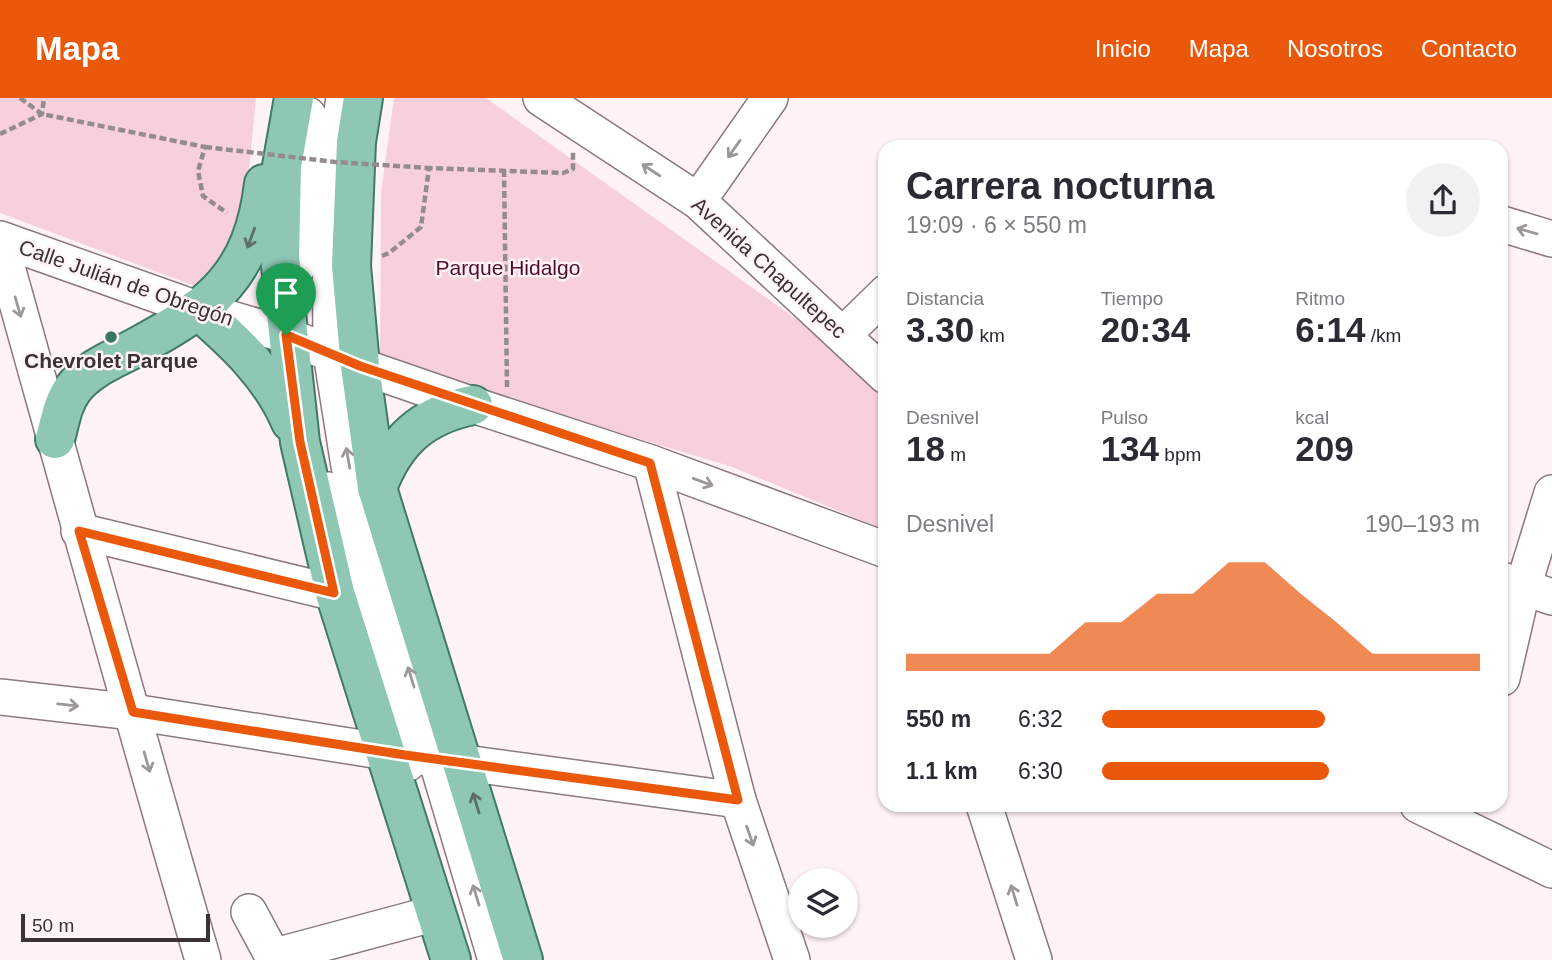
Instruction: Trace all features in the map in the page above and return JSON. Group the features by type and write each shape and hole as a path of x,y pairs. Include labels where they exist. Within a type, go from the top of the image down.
{"main road":[{"path":"55,439 63,405 82,379 107,362 174,328 213,298 242,260 254,231 262,200 274,98"},
{"path":"294,98 282,166 279,257 377,488 422,757 436,913 451,960"},
{"path":"300,442 320,349 351,266 356,142 363,98"},
{"path":"198,309 248,356 287,411 300,442 334,593 422,757 523,960"},
{"path":"377,488 393,453 420,426 436,416 490,411"}],"street":[{"path":"311,98 303,145 298,260 320,349"},
{"path":"344,98 330,188 320,349 322,470 496,960"},
{"name":"Avenida Chapultepec","path":"541,98 575,109 698,201 878,368"},
{"path":"698,201 770,98"},
{"path":"1508,226 1552,239"},
{"path":"0,241 79,531 203,960"},
{"name":"Calle Julián de Obregón","path":"0,241 320,349 490,411 650,463 878,547"},
{"path":"843,335 878,301"},
{"path":"650,463 738,800 792,960"},
{"path":"1508,654 1552,492"},
{"path":"79,531 334,593"},
{"path":"0,697 133,712 422,757 738,800"},
{"path":"422,757 468,960"},
{"path":"986,812 1034,960"},
{"path":"1448,812 1469,817 1552,870"},
{"path":"249,912 270,951 283,954 436,913"}],"path":[{"path":"20,98 42,114 205,147 335,163 563,173 573,169 575,109"},
{"path":"42,114 44,98"},
{"path":"0,134 42,114"},
{"path":"205,147 198,171 203,196 254,231"},
{"path":"351,266 390,253 421,227 429,167"},
{"path":"490,411 505,170"}],"green space":[{"path":"0,98 256,98 245,210 223,263 200,288 0,213"},
{"name":"Parque Hidalgo","path":"394,98 486,98 806,326 878,394 878,527 732,467 380,360 381,193"}],"place":[{"name":"Chevrolet Parque","path":"111,337"}],"route":[{"path":"286,335 360,366 650,463 738,800 405,755 133,712 79,531 334,593 300,442 286,335"}]}
